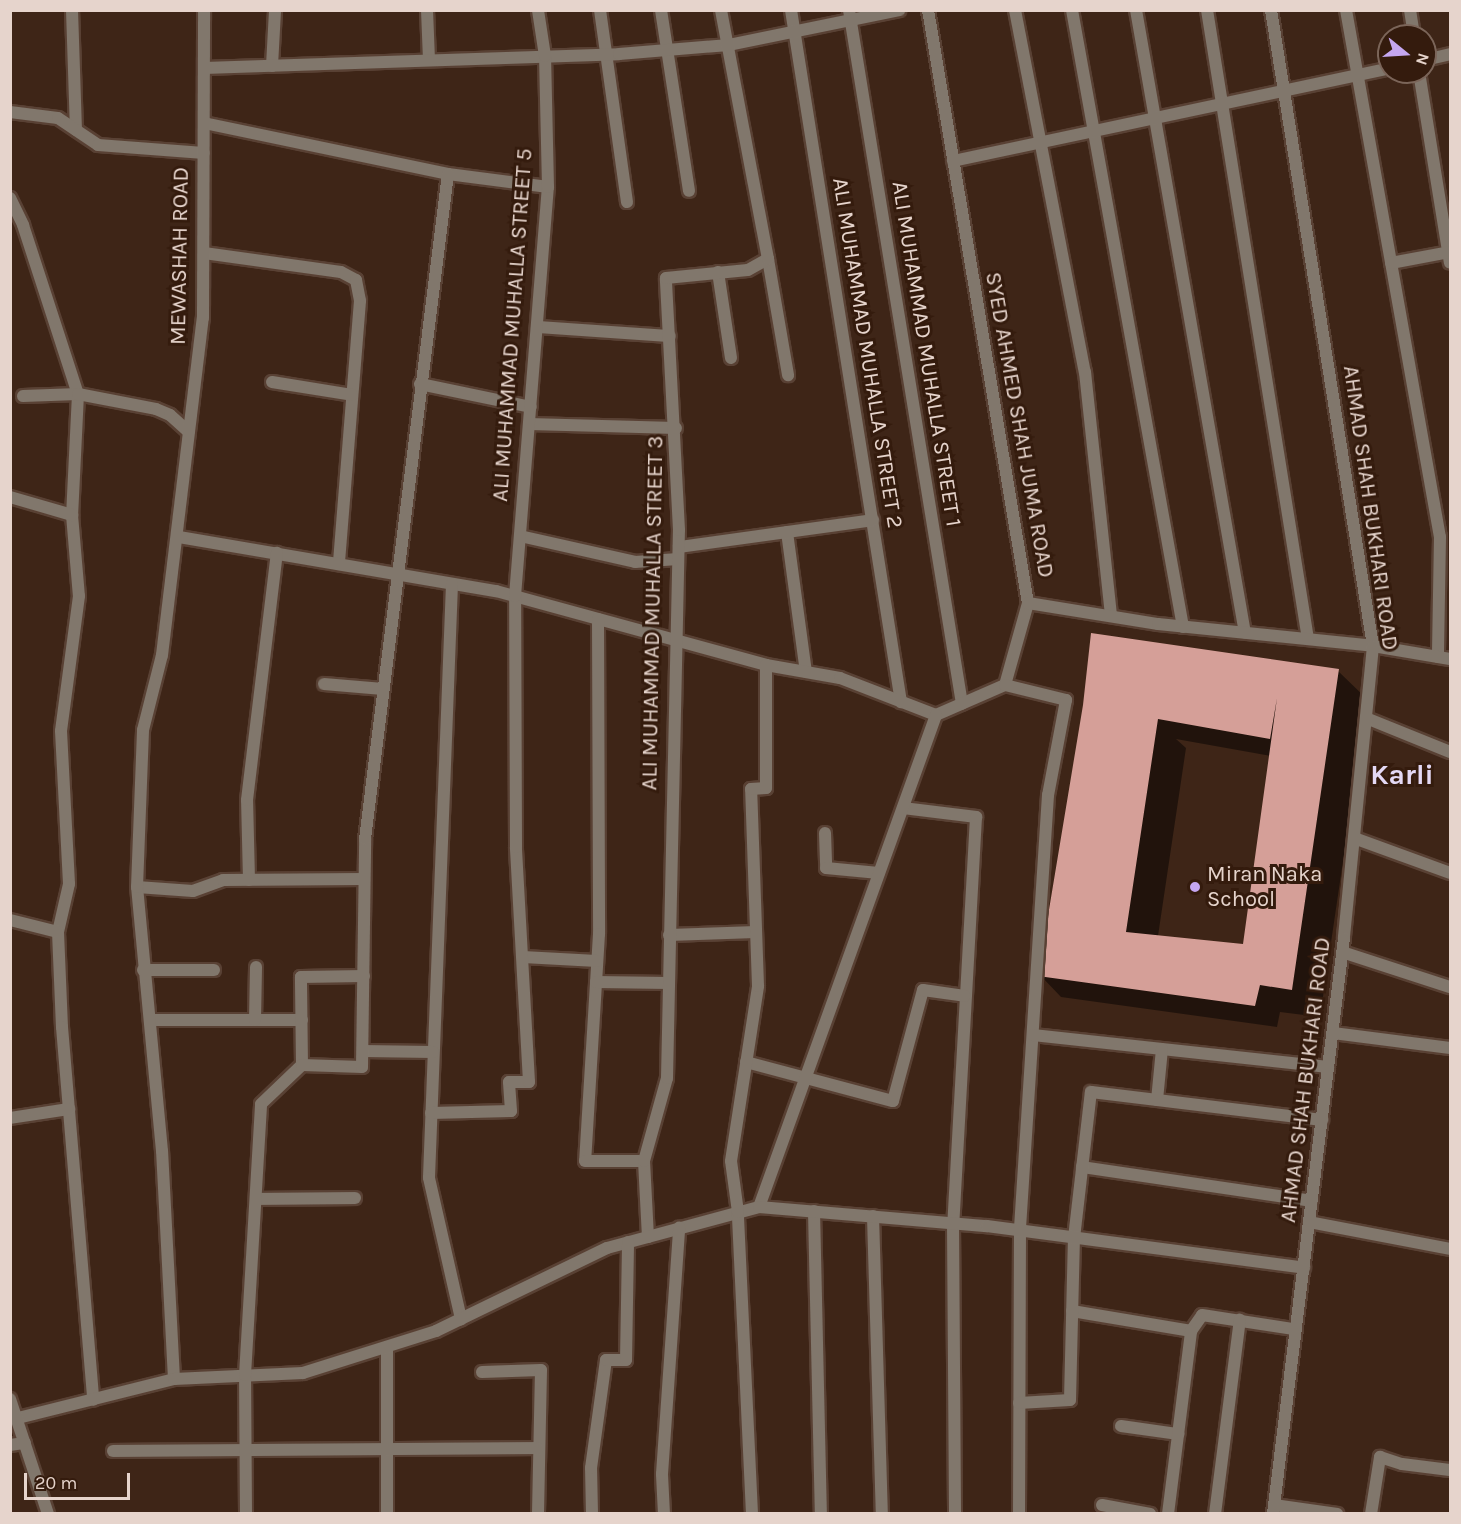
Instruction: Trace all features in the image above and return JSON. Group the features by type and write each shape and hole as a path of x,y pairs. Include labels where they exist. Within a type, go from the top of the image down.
{"street":[{"path":"72,10 76,130"},
{"name":"MEWASHAH ROAD","path":"174,1379 162,1151 143,970 137,887 143,730 162,655 179,537 203,318 204,10"},
{"path":"272,66 275,10"},
{"path":"427,10 429,60"},
{"name":"ALI MUHAMMAD MUHALLA STREET 5","path":"431,1113 512,1111 509,1082 529,1082 516,847 515,596 548,187 545,56 538,10"},
{"path":"600,10 627,202"},
{"path":"661,10 689,191"},
{"path":"721,10 788,375"},
{"name":"ALI MUHAMMAD MUHALLA STREET 2","path":"791,10 901,702"},
{"path":"204,68 606,54 729,45 795,32 850,15 899,10"},
{"name":"SYED AHMED SHAH JUMA ROAD","path":"928,10 1028,603 1183,627 1373,646 1444,658"},
{"path":"1015,10 1085,372 1112,616"},
{"path":"1072,10 1183,627"},
{"path":"1136,10 1245,633"},
{"path":"1207,10 1308,639"},
{"name":"AHMAD SHAH BUKHARI ROAD","path":"1271,10 1373,646 1333,1033 1273,1509"},
{"path":"1346,10 1440,537 1444,658"},
{"name":"ALI MUHAMMAD MUHALLA STREET 1","path":"850,15 962,704"},
{"path":"953,161 1094,129 1377,71"},
{"path":"1391,263 1450,257 1421,84"},
{"path":"10,112 58,118 98,145 204,153"},
{"path":"204,123 448,174 548,187"},
{"path":"246,1514 245,1375 261,1104 303,1065 362,1067 365,839 448,174"},
{"path":"10,198 23,225 78,394 72,514 79,596 61,731 69,884 58,932 69,1109 93,1400"},
{"path":"204,253 341,272 356,280 360,301 339,564"},
{"name":"ALI MUHAMMAD MUHALLA STREET 3","path":"648,1237 644,1161 667,1078 678,553 676,428 666,278 748,270 768,259"},
{"path":"718,272 731,358"},
{"path":"537,327 670,336"},
{"path":"272,382 352,395"},
{"path":"420,384 531,407"},
{"path":"23,396 78,394 156,409 170,415 189,432"},
{"path":"529,424 676,428"},
{"path":"10,497 72,514"},
{"path":"520,536 635,562 787,532 873,520"},
{"path":"787,532 806,672"},
{"path":"179,537 515,596 766,665 840,678 936,715 1005,685 1066,700 1048,795 1020,1231 1018,1514"},
{"path":"249,880 247,800 277,553"},
{"path":"452,584 429,1178 461,1319"},
{"path":"1005,685 1028,603"},
{"path":"598,619 597,961 585,1161 644,1161"},
{"path":"752,1514 738,1212 731,1161 758,986 751,789 766,788 766,665"},
{"path":"324,684 383,688"},
{"path":"759,1207 936,715"},
{"path":"1366,718 1450,752"},
{"path":"903,808 976,817 953,1223 955,1514"},
{"path":"825,833 826,868 879,873"},
{"path":"1354,837 1450,873"},
{"path":"137,887 202,891 223,880 364,879"},
{"path":"10,920 58,932"},
{"path":"669,935 756,932"},
{"path":"1342,952 1450,987"},
{"path":"523,957 597,961"},
{"path":"255,1020 256,967"},
{"path":"143,970 214,970"},
{"path":"303,1065 301,977 364,976"},
{"path":"596,982 669,983"},
{"path":"746,1062 893,1101 923,990 965,996"},
{"path":"150,1020 302,1020"},
{"path":"1333,1033 1450,1048"},
{"path":"1033,1035 1328,1067"},
{"path":"1157,1100 1162,1049"},
{"path":"363,1051 433,1052"},
{"path":"1019,1403 1070,1400 1074,1238 1091,1092 1322,1120"},
{"path":"10,1118 69,1109"},
{"path":"1082,1167 1312,1201"},
{"path":"256,1199 356,1198"},
{"path":"18,1418 174,1379 303,1373 387,1347 461,1319 607,1248 759,1207 953,1223 1304,1268"},
{"path":"814,1211 821,1514"},
{"path":"873,1216 882,1514"},
{"path":"1310,1222 1450,1250"},
{"path":"664,1514 662,1474 679,1228"},
{"path":"592,1514 591,1468 606,1360 626,1360 628,1242"},
{"path":"1072,1311 1191,1330"},
{"path":"1168,1514 1191,1330 1202,1315 1294,1329"},
{"path":"1215,1514 1240,1320"},
{"path":"387,1347 387,1514"},
{"path":"482,1372 541,1370 537,1448 538,1514"},
{"path":"10,1399 48,1514"},
{"path":"1121,1426 1178,1434"},
{"path":"10,1445 25,1443"},
{"path":"113,1451 537,1448"},
{"path":"1371,1514 1380,1457 1402,1464 1450,1470"},
{"path":"1102,1505 1150,1514"},
{"path":"1273,1509 1337,1514"}],"building":[{"path":"1091,633 1339,669 1292,990 1260,985 1255,1006 1038,976 1083,705","holes":["1277,698 1243,944 1126,932 1158,719 1270,739"]}],"place":[{"name":"Miran Naka School","path":"1195,887"}],"district":[{"name":"Karli","path":"1402,775"}]}
